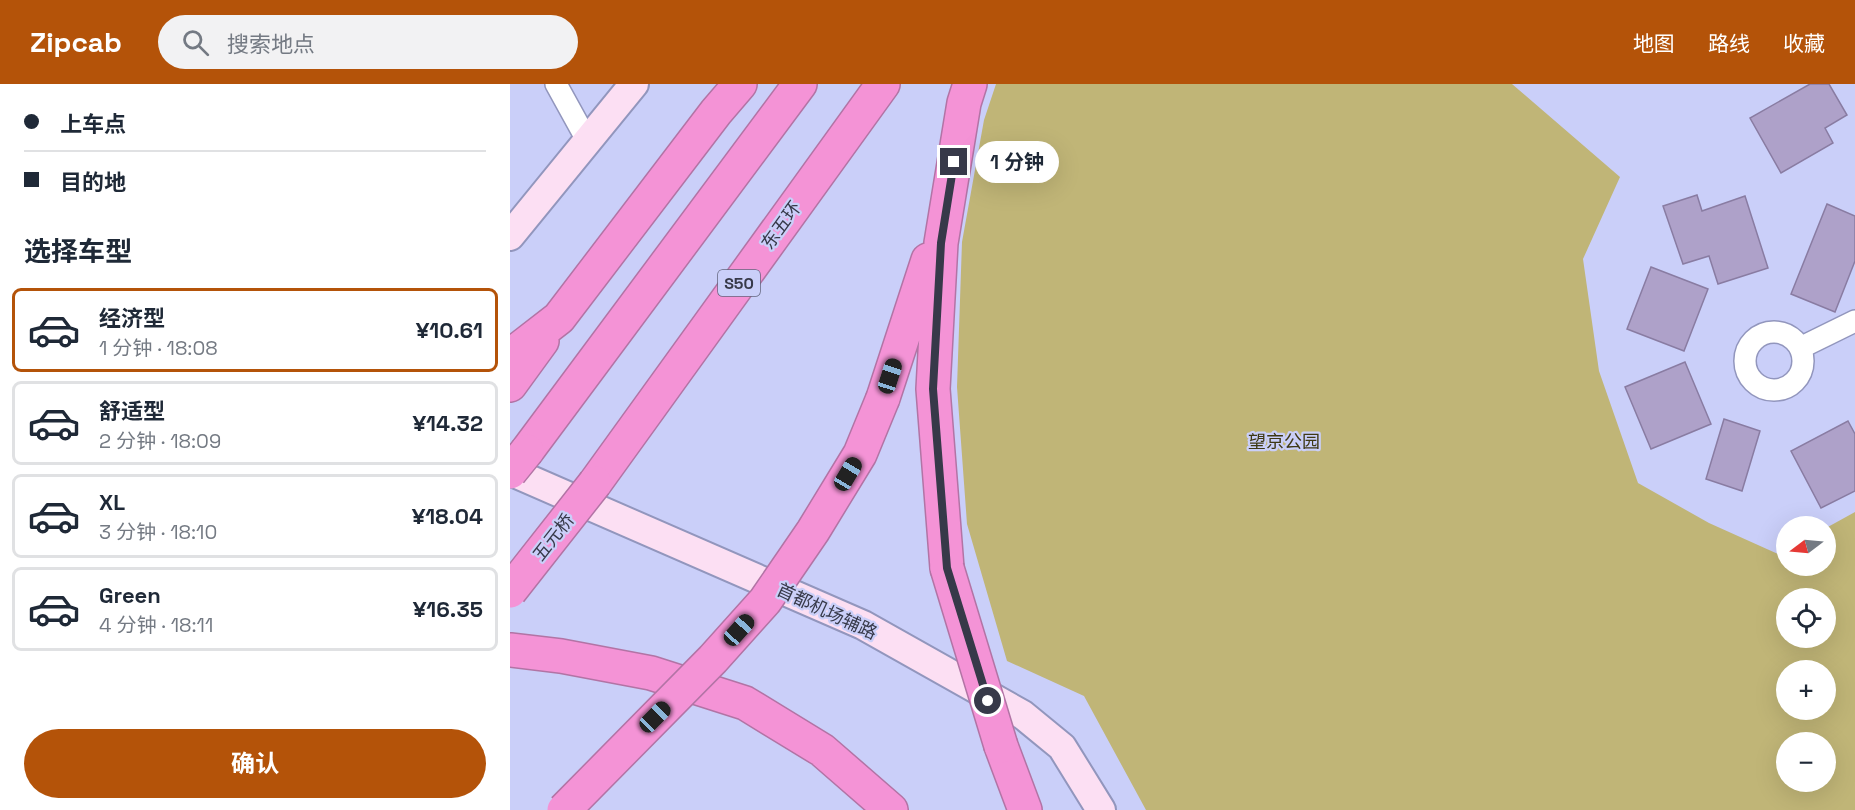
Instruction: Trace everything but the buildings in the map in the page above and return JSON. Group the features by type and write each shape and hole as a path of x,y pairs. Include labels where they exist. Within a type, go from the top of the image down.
{"highway":[{"path":"510,385 716,112 740,84"},
{"path":"516,465 800,84"},
{"name":"东五环","path":"595,483 883,84"},
{"path":"970,84 964,103 941,243 933,389 947,568 1002,746 1025,810"},
{"path":"564,810 713,659 765,601 813,531 860,454 883,398 947,201"},
{"path":"510,356 559,318"},
{"name":"五元桥","path":"510,591 595,483"},
{"path":"510,650 561,656 651,673 745,703 822,750 891,810"}],"street":[{"path":"556,84 588,142"},
{"path":"510,236 634,84"},
{"path":"1800,348 1855,321"},
{"name":"首都机场辅路","path":"516,465 862,625 1023,715 1062,747 1101,810"}],"green space":[{"name":"望京公园","path":"996,84 1512,84 1620,177 1583,259 1599,371 1638,483 1709,523 1776,553 1776,576 1836,576 1836,522 1855,512 1855,810 1146,810 1084,696 1007,661 967,524 957,387 962,242 984,120"}],"route":[{"path":"954,162 941,243 933,389 947,568 988,701"}]}
